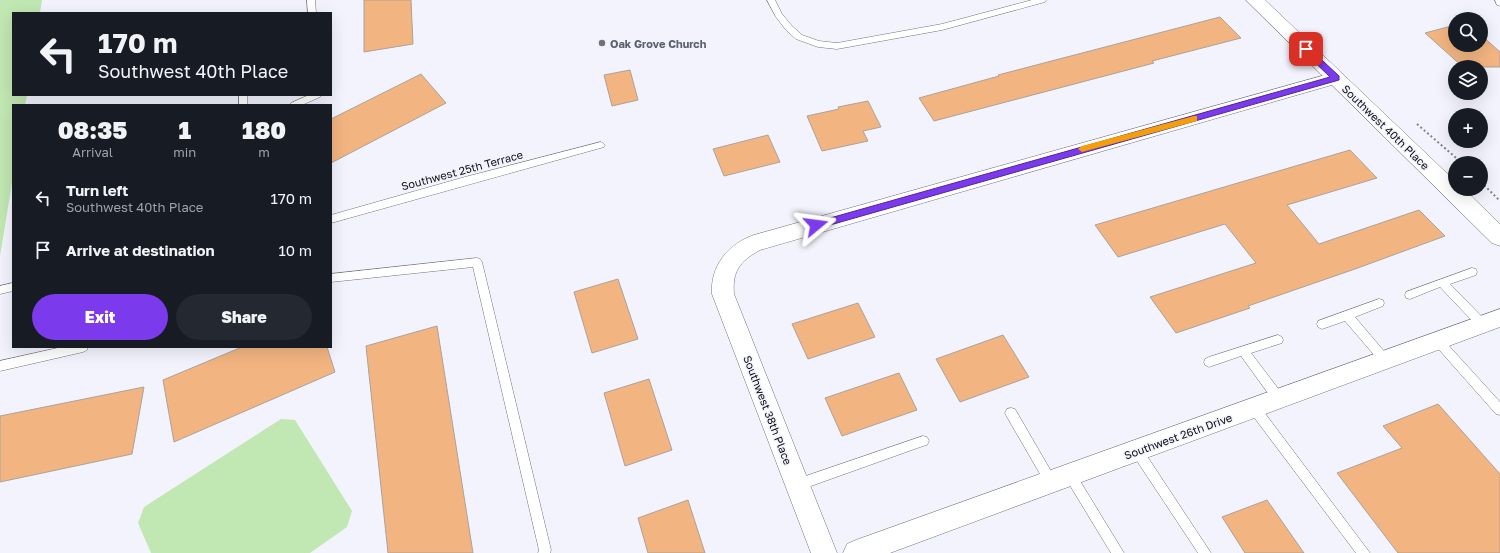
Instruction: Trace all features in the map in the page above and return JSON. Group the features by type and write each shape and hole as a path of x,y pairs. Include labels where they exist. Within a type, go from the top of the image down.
{"street":[{"name":"Southwest 40th Place","path":"1255,0 1500,237"},
{"name":"Southwest 38th Place","path":"824,553 723,294 721,285 726,266 744,247 1336,78"},
{"name":"Southwest 26th Drive","path":"856,553 1491,322"}],"lane":[{"path":"311,0 312,12"},
{"path":"771,0 785,24 799,37 818,44 837,46 942,27 1042,0"},
{"path":"296,104 315,96"},
{"name":"Southwest 25th Terrace","path":"332,219 465,180 601,144"},
{"path":"332,278 477,262 545,550 544,553"},
{"path":"1410,295 1472,272"},
{"path":"1442,282 1491,322"},
{"path":"0,290 12,287"},
{"path":"1322,324 1379,303"},
{"path":"1347,316 1386,360"},
{"path":"1209,362 1278,340"},
{"path":"1438,341 1500,410"},
{"path":"0,366 79,348"},
{"path":"1243,351 1279,399"},
{"path":"1254,408 1364,553"},
{"path":"1011,413 1118,553"},
{"path":"797,485 923,441"},
{"path":"1137,451 1205,553"}],"path":[{"path":"1488,189 1500,200"}],"green space":[{"path":"0,0 42,0 40,12 12,12 12,96 27,96 25,104 12,104 12,183 0,256"},
{"path":"281,419 295,420 352,511 347,527 310,553 151,553 138,523 144,507"}],"building":[{"path":"364,0 411,0 413,44 364,52"},
{"path":"1220,17 1241,38 1152,61 1154,63 934,121 919,98 999,76 998,75"},
{"path":"1448,27 1448,52 1488,52 1488,41 1500,52 1500,67 1488,67 1488,60 1455,60 1425,33"},
{"path":"630,70 638,100 612,106 604,75"},
{"path":"421,74 446,103 332,162 332,118"},
{"path":"868,101 881,127 863,131 868,141 822,151 807,116 839,109 838,107"},
{"path":"768,135 780,162 724,176 713,149"},
{"path":"1350,150 1377,178 1287,205 1319,244 1419,210 1445,236 1248,306 1250,308 1176,333 1150,297 1256,263 1225,224 1118,257 1095,225"},
{"path":"618,279 638,339 592,353 574,292"},
{"path":"858,303 875,337 808,359 792,324"},
{"path":"437,326 473,553 388,553 366,346"},
{"path":"1003,335 1029,377 960,402 936,359"},
{"path":"240,348 327,348 335,372 174,442 163,380"},
{"path":"899,373 917,410 842,436 825,398"},
{"path":"649,379 672,450 625,466 604,393"},
{"path":"144,387 132,454 0,482 0,416"},
{"path":"1438,404 1500,474 1500,553 1398,553 1337,473 1402,448 1383,426"},
{"path":"688,500 705,553 648,553 638,518"},
{"path":"1267,500 1304,553 1245,553 1222,517"}],"slow traffic":[{"path":"1082,149 1194,119"}],"place":[{"name":"Oak Grove Church","path":"602,43"}],"route":[{"path":"816,225 1336,78 1306,49"}]}
